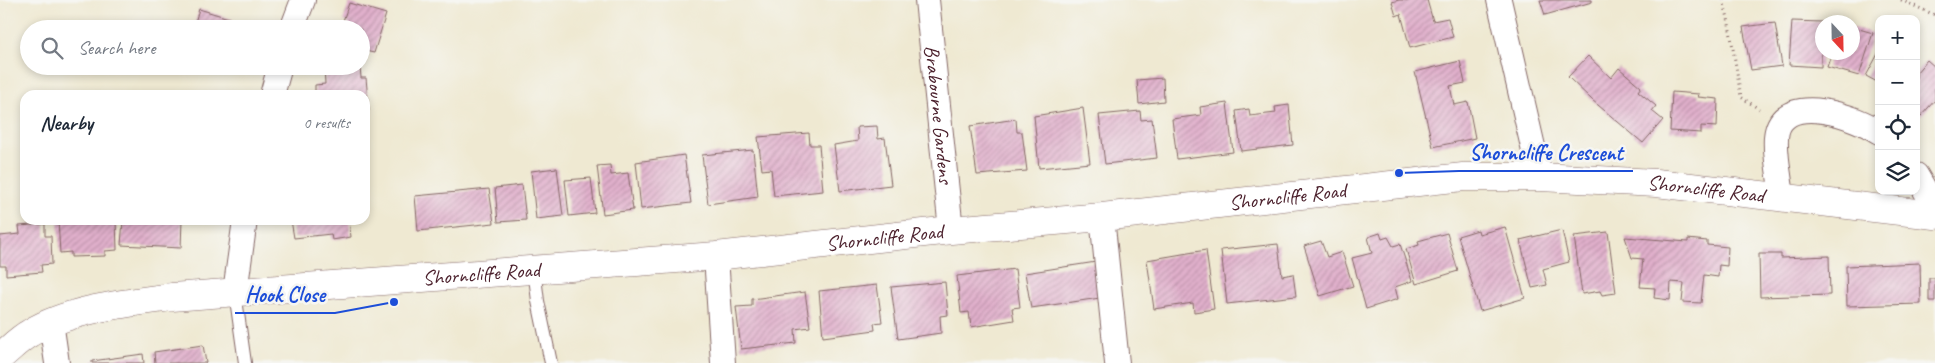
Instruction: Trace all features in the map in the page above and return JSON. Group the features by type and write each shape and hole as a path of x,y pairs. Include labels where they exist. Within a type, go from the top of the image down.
{"street":[{"path":"295,20 303,0"},
{"name":"Brabourne Gardens","path":"927,0 950,230"},
{"path":"1499,0 1540,177"},
{"path":"273,90 278,75"},
{"path":"1777,130 1782,121 1791,114 1803,110 1829,112 1867,124 1875,129"},
{"name":"Shorncliffe Road","path":"1777,130 1782,196"},
{"name":"Shorncliffe Road","path":"0,357 28,333 51,322 116,304 172,297 716,256 950,230 1102,217 1463,177 1540,177 1656,183 1935,215"},
{"path":"1920,183 1935,207"},
{"path":"1102,217 1117,363"},
{"path":"235,292 243,225"},
{"path":"716,256 723,363"},
{"path":"51,322 57,363"}],"lane":[{"path":"534,270 538,301 551,363"},
{"path":"235,292 245,363"}],"path":[{"path":"1723,0 1728,18 1741,97 1756,105 1777,130"},
{"path":"1901,0 1935,15"}],"building":[{"path":"1399,0 1427,0 1433,21 1448,18 1453,37 1410,48 1401,14 1396,16 1392,2"},
{"path":"1540,0 1592,0 1592,2 1545,15"},
{"path":"349,3 386,14 374,53 370,52 370,20 343,20"},
{"path":"199,9 232,19 232,20 196,20"},
{"path":"1792,21 1815,22 1815,60 1821,60 1821,67 1789,65"},
{"path":"1775,23 1782,66 1751,70 1743,27"},
{"path":"1860,29 1873,33 1859,76 1827,67 1829,60 1860,60"},
{"path":"1588,56 1611,78 1619,68 1641,87 1638,91 1656,106 1652,111 1663,120 1643,143 1568,77"},
{"path":"1875,59 1875,81 1866,76"},
{"path":"1927,60 1935,67 1935,100 1921,116 1920,115 1920,68"},
{"path":"1460,61 1465,83 1450,86 1454,105 1468,102 1475,138 1433,147 1415,72"},
{"path":"324,75 361,75 361,78 366,78 367,90 315,90 315,85 325,84"},
{"path":"1163,78 1164,101 1139,104 1137,80"},
{"path":"1672,92 1699,94 1698,97 1718,99 1717,127 1701,126 1701,133 1670,131"},
{"path":"1227,103 1233,152 1177,159 1172,119 1201,115 1200,107"},
{"path":"1289,105 1293,145 1241,151 1236,111 1249,109 1250,116 1276,113 1275,107"},
{"path":"1083,108 1090,163 1039,168 1034,116"},
{"path":"1140,111 1141,120 1152,119 1157,158 1105,164 1099,115"},
{"path":"1016,119 1017,132 1022,132 1027,171 977,175 970,126"},
{"path":"877,126 878,139 885,138 891,185 840,191 834,145 858,141 857,127"},
{"path":"809,133 810,145 819,145 823,191 774,196 771,169 762,170 758,137"},
{"path":"753,150 758,197 708,204 702,155"},
{"path":"684,155 691,203 641,209 636,162"},
{"path":"610,165 611,175 628,173 633,210 603,214 597,166"},
{"path":"557,168 563,216 536,219 531,171"},
{"path":"591,178 595,213 569,216 565,180"},
{"path":"522,185 526,220 498,222 495,188"},
{"path":"489,189 494,223 418,231 415,196"},
{"path":"45,225 45,236 51,236 52,264 41,265 42,272 6,275 6,266 0,266 0,236 20,234 19,226"},
{"path":"58,225 116,225 117,250 105,251 105,256 71,257 71,252 60,253"},
{"path":"123,225 182,225 181,248 121,245"},
{"path":"292,225 350,225 351,237 332,240 331,234 294,238"},
{"path":"1505,227 1525,298 1480,311 1458,236 1478,230 1479,234"},
{"path":"1562,230 1569,262 1543,269 1547,285 1532,288 1520,240"},
{"path":"1608,232 1616,293 1602,295 1600,291 1582,294 1574,236"},
{"path":"1380,233 1382,239 1388,237 1393,246 1400,244 1412,281 1395,287 1398,299 1366,309 1352,258 1372,253 1368,237"},
{"path":"1447,233 1458,271 1416,284 1406,249 1419,245 1418,241"},
{"path":"1625,237 1688,242 1688,239 1707,241 1707,245 1728,247 1727,266 1719,265 1718,277 1704,275 1701,303 1682,302 1684,283 1671,282 1670,300 1654,298 1655,288 1640,287 1643,259 1632,258"},
{"path":"1321,241 1327,257 1342,252 1353,286 1320,296 1304,246"},
{"path":"1278,244 1282,276 1293,274 1296,296 1227,304 1221,250"},
{"path":"1206,250 1214,309 1194,312 1193,303 1154,309 1147,260"},
{"path":"1759,254 1781,254 1781,258 1829,256 1830,295 1760,297"},
{"path":"1096,262 1100,298 1031,308 1025,273"},
{"path":"1920,263 1921,304 1847,306 1846,266"},
{"path":"1015,269 1020,307 1012,308 1014,320 971,327 969,312 961,313 957,276"},
{"path":"1929,278 1935,278 1935,301 1929,301"},
{"path":"945,282 948,315 940,316 941,333 898,339 891,287"},
{"path":"877,285 882,322 874,323 875,330 823,337 819,291"},
{"path":"805,292 810,327 795,329 796,343 741,349 736,307 752,306 752,299"},
{"path":"203,345 206,363 155,363 154,352"},
{"path":"143,354 144,363 92,363 92,361"}],"place":[{"name":"Shorncliffe Crescent","path":"1399,173"},
{"name":"Hook Close","path":"394,302"}]}
